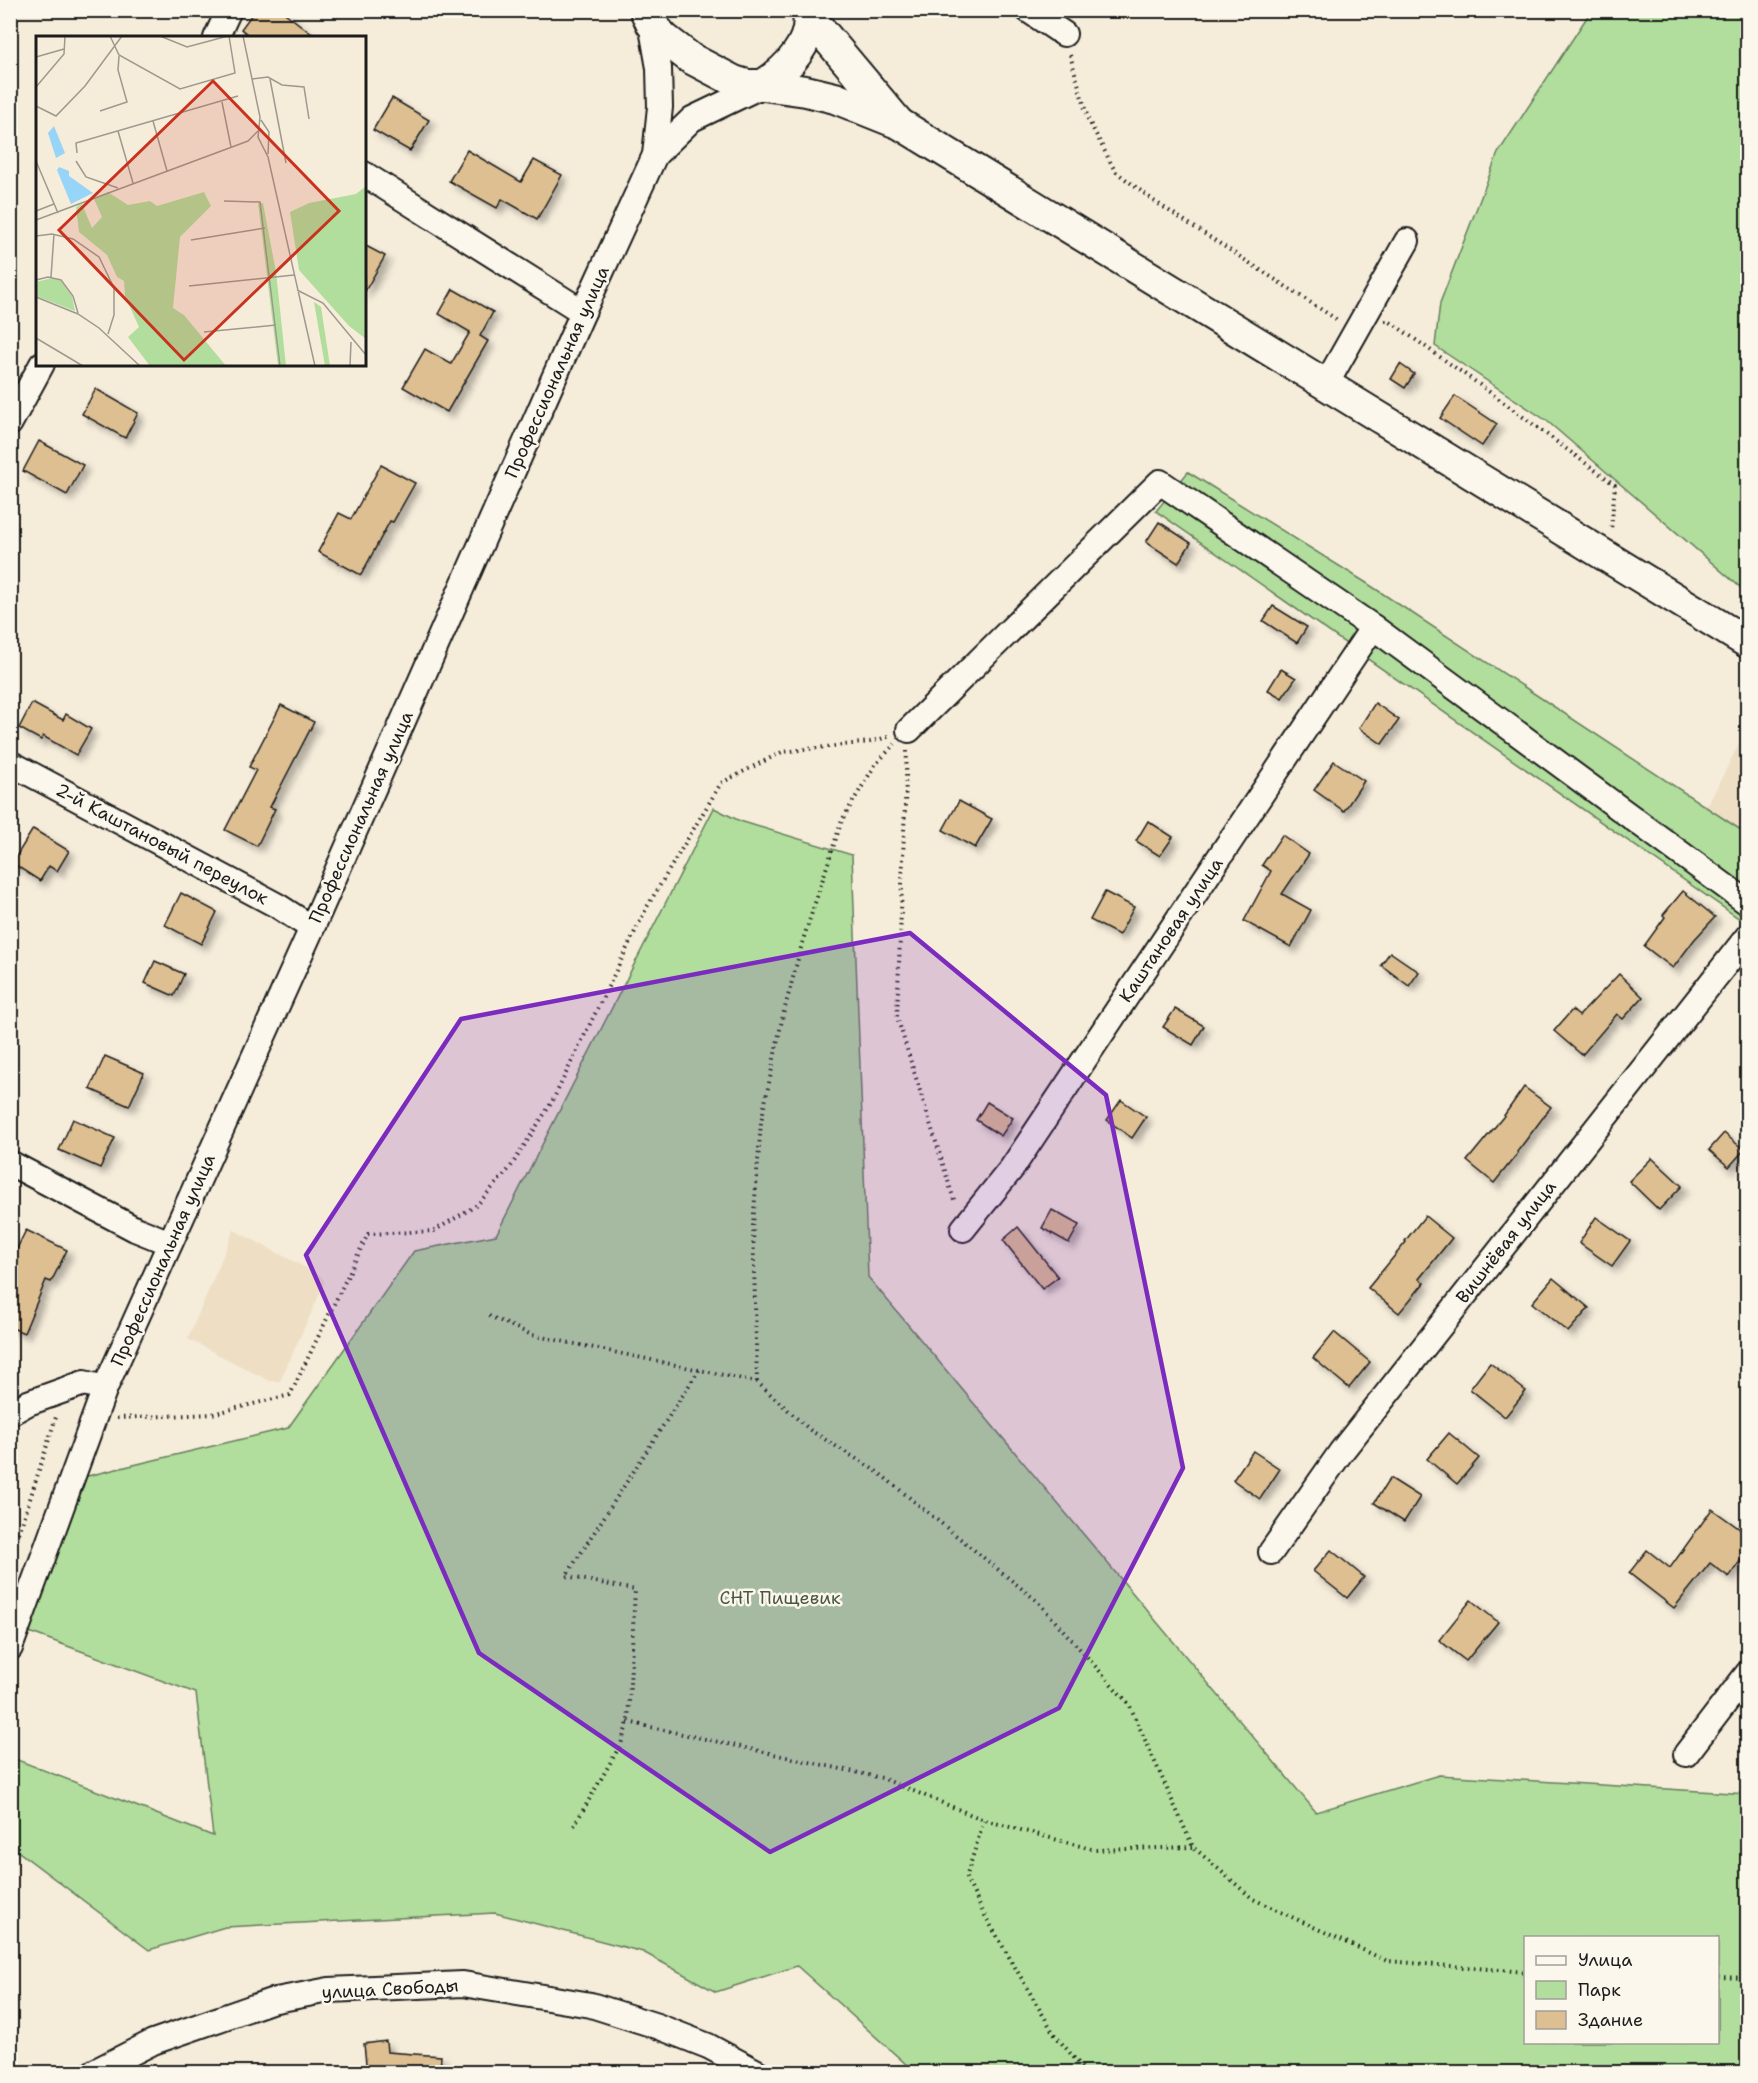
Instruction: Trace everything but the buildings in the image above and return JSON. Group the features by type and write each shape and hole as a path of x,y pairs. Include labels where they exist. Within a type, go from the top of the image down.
{"main road":[{"path":"763,85 786,68 802,47 808,26 808,13"},
{"path":"808,13 900,124"},
{"path":"648,15 664,38 676,48 721,75 747,85 763,85 835,98 900,124 1748,643"}],"street":[{"path":"217,36 229,10"},
{"path":"1028,10 1064,34"},
{"path":"648,15 659,68 660,107 655,155"},
{"path":"655,155 692,119 763,85"},
{"name":"Профессиональная улица","path":"10,1648 105,1388 655,155"},
{"path":"366,175 583,312"},
{"path":"1325,386 1407,241"},
{"path":"10,423 41,366"},
{"path":"909,730 1160,482 1373,627 1748,903"},
{"name":"Каштановая улица","path":"963,1229 1012,1168 1373,627"},
{"name":"2-й Каштановый переулок","path":"10,764 278,906 312,928"},
{"name":"Вишнёвая улица","path":"1271,1552 1341,1452 1748,936"},
{"path":"10,1163 135,1229 170,1243"},
{"path":"10,1413 28,1403 84,1383 105,1388"},
{"path":"1686,1754 1748,1673"},
{"name":"улица Свободы","path":"94,2073 153,2042 271,2001 329,1990 463,1984 591,2006 708,2046 757,2073"}],"path":[{"path":"1064,34 1088,119 1115,171 1154,201 1300,298 1348,326 1363,319 1389,321 1480,385 1615,485 1611,531 1618,538"},
{"path":"909,730 904,798 897,1017 963,1229"},
{"path":"757,1382 753,1224 761,1122 783,1015 803,940 842,820 875,765 909,730"},
{"path":"94,1419 212,1414 290,1395 368,1234 434,1231 477,1205 510,1168 552,1102 647,907 721,783 782,752 870,742 909,730"},
{"path":"489,1316 532,1335 757,1382 810,1430 879,1473 1037,1601 1129,1704 1193,1847 1253,1899 1387,1961 1524,1972"},
{"path":"574,1826 621,1744 628,1722 634,1590 566,1576 699,1370"},
{"path":"10,1562 63,1392"},
{"path":"628,1722 882,1778 984,1820 1095,1850 1193,1847"},
{"path":"984,1820 966,1878 984,1914 1054,2034 1086,2073"},
{"path":"1719,1977 1748,1978"}],"highlighted area":[{"path":"910,933 1106,1095 1183,1468 1059,1708 770,1852 479,1653 306,1255 461,1019"}],"shaded area":[{"path":"1742,738 1747,741 1747,834 1707,807"},
{"path":"234,1230 321,1276 325,1282 280,1381 270,1381 188,1339"}],"green space":[{"path":"1591,11 1747,11 1747,593 1547,421 1435,346 1440,303 1498,153"},
{"path":"1188,472 1365,582 1747,834 1747,924 1156,511"},
{"name":"СНТ Пищевик","path":"714,808 740,821 852,855 868,1277 1316,1812 1439,1775 1747,1794 1747,2072 930,2072 906,2064 797,1966 716,1992 643,1952 495,1913 225,1927 149,1950 11,1846 10,1757 213,1836 196,1693 18,1628 71,1480 288,1428 414,1251 496,1235"}]}
